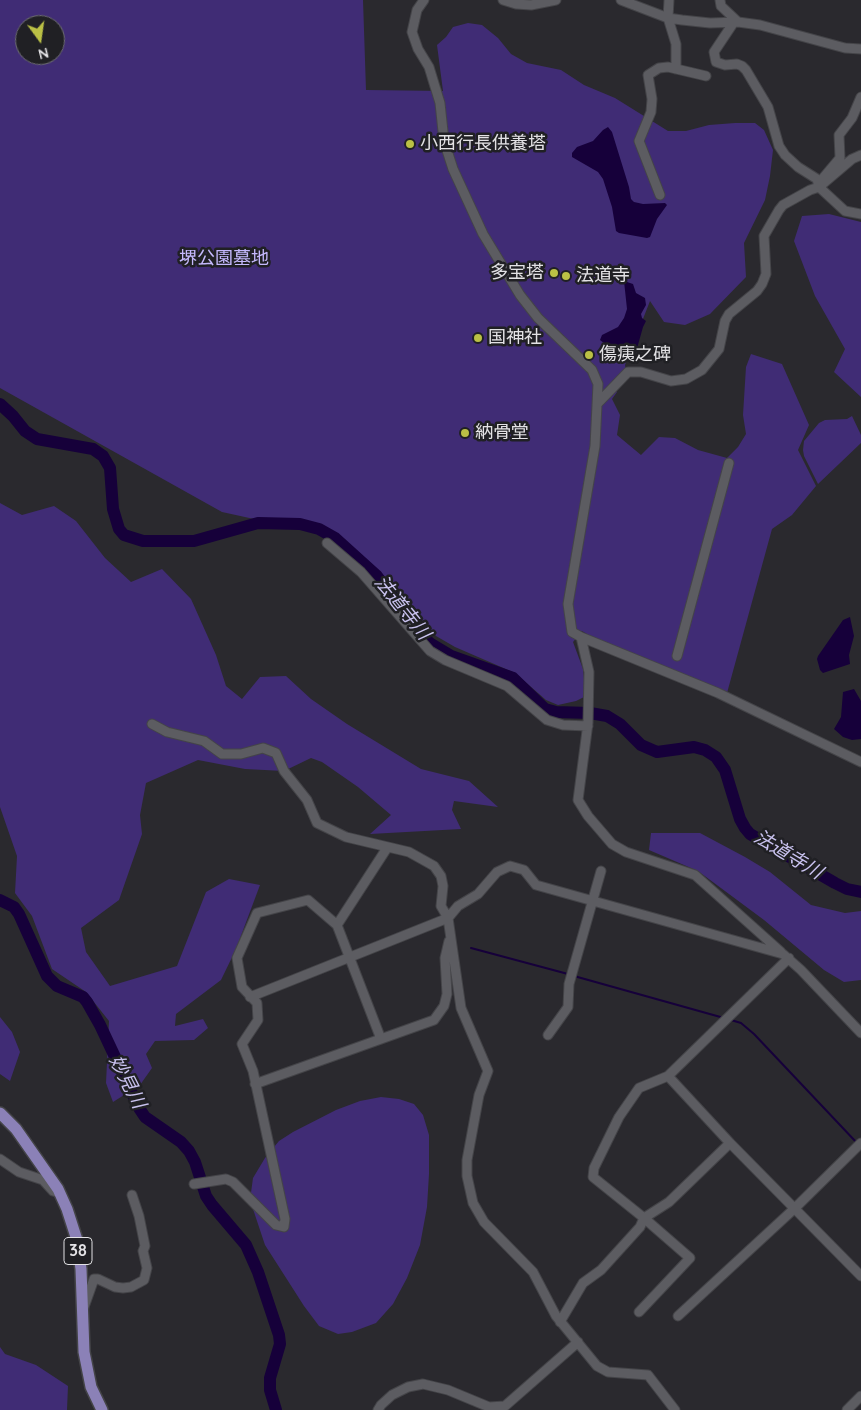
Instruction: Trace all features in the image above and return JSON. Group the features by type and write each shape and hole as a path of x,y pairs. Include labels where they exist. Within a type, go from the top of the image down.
{"main road":[{"name":"38","path":"0,1113 16,1129 60,1193 67,1209 77,1240 81,1269 86,1361 91,1387 102,1410"}],"street":[{"path":"424,0 417,10 412,32 418,49 429,67 440,102 444,141 453,169 483,234 520,295 538,318 592,370 596,377 598,402 595,446 568,604 572,632 718,693 861,762"},
{"path":"503,0 516,4 531,5 556,0"},
{"path":"621,0 668,18 710,23 736,22 760,25 845,48 861,49"},
{"path":"669,0 668,18 676,44 676,69"},
{"path":"720,0 721,6 736,22"},
{"path":"736,22 714,52 716,62 725,65 737,64 746,70 768,107 779,146 791,161 817,179 819,185 845,211 861,214"},
{"path":"660,195 639,141 651,112 652,99 648,75 659,68 676,69 706,76"},
{"path":"819,185 840,158 839,135 852,118 861,97"},
{"path":"598,402 628,372 641,372 671,382 686,379 702,370 719,349 725,321 729,314 762,284 766,274 764,236 783,205 819,185 852,159 861,156"},
{"path":"677,656 730,463"},
{"path":"326,543 361,572 430,651 444,660 507,686 548,720 563,725 588,725"},
{"path":"581,637 588,672 588,725 578,800 588,816 612,844 626,852 695,876 766,937 861,1033"},
{"path":"152,724 168,732 204,741 222,754 241,754 263,748 276,754 284,771 308,800 317,823 346,837 409,852 434,866 441,876 443,886 441,906 448,918 461,1008 488,1071 479,1095 467,1160 467,1176 473,1203 484,1222 533,1272 560,1322 597,1366 608,1372 648,1376 676,1410"},
{"path":"337,925 387,848"},
{"path":"250,997 448,918 458,906 478,894 498,872 510,866 524,870 536,885 786,956"},
{"path":"548,1035 568,1007 568,984 602,871"},
{"path":"194,1184 226,1180 233,1182 276,1224 284,1227 285,1219 255,1084 242,1044 258,1020 257,1003 242,988 237,958 257,913 308,900 337,925 381,1039"},
{"path":"255,1084 434,1020 444,1006 447,994 445,958 451,936"},
{"path":"639,1312 690,1258 593,1177 594,1168 619,1117 639,1088 668,1076 786,956"},
{"path":"668,1076 730,1143 861,1276"},
{"path":"560,1322 582,1283 601,1270 640,1227 644,1218 669,1202 730,1143"},
{"path":"678,1316 795,1208 861,1143"},
{"path":"0,1160 19,1172 44,1180 53,1192 60,1193"},
{"path":"82,1309 94,1279 123,1288 131,1287 144,1280 147,1268 143,1251 145,1246 139,1216 132,1195"},
{"path":"378,1410 392,1395 408,1387 423,1384 448,1390 490,1407 505,1408 578,1342"},
{"path":"847,1410 861,1396"}],"green space":[{"name":"堺公園墓地","path":"0,0 363,0 366,90 443,91 437,45 453,27 468,23 482,25 498,38 511,54 527,63 561,70 584,85 615,98 668,131 686,131 709,125 735,123 755,123 764,130 773,150 770,176 765,200 744,243 746,277 710,314 685,325 664,322 650,301 625,365 626,370 612,381 617,392 612,399 620,415 617,435 641,455 659,437 675,438 698,450 727,458 738,447 746,434 743,415 746,367 751,354 782,364 809,425 798,450 816,486 792,515 772,529 727,693 582,631 573,642 583,669 586,696 576,701 558,705 546,700 515,673 455,647 436,636 375,567 338,535 300,523 254,519 222,512 0,388"},
{"path":"829,214 861,222 861,397 834,372 845,349 815,296 794,241 802,216"},
{"path":"852,416 861,435 861,443 818,484 804,456 804,441 819,423 825,420 847,419"},
{"path":"0,503 22,515 54,506 76,521 105,558 131,582 162,569 191,599 216,655 226,686 242,699 260,677 286,676 311,699 347,724 421,769 469,781 498,807 454,801 452,810 461,829 370,834 391,815 358,787 322,762 311,758 284,771 245,769 198,760 146,783 140,815 142,834 119,900 81,928 86,952 110,986 177,966 206,892 229,879 260,885 236,949 221,980 176,1014 175,1026 203,1019 208,1028 194,1040 155,1041 146,1054 152,1068 140,1085 113,1102 106,1083 109,1021 86,992 52,969 32,916 15,893 17,856 0,807"},
{"path":"651,833 700,833 770,872 811,905 845,913 861,911 861,980 844,982 824,970 764,920 698,871 649,850"},
{"path":"0,1017 12,1032 20,1052 10,1081 0,1074"},
{"path":"381,1097 399,1099 414,1104 423,1115 429,1135 427,1207 420,1245 407,1278 393,1304 376,1323 352,1332 338,1334 319,1326 265,1245 250,1200 253,1178 265,1158 279,1141 293,1132 336,1110 360,1101"},
{"path":"0,1347 5,1354 36,1365 68,1386 67,1410 0,1410"}],"shaded area":[{"path":"608,127 612,132 631,199 634,202 643,204 665,203 667,205 657,219 650,237 647,238 616,231 612,207 603,179 598,172 572,157 572,153 577,147 593,141"},
{"path":"624,281 633,284 636,293 645,298 646,305 641,314 642,318 646,321 636,352 630,356 627,353 621,356 600,340 602,335 618,327 624,318 627,309"},
{"path":"850,617 854,636 849,655 850,664 823,673 820,670 818,656 843,620"},
{"path":"854,689 861,701 861,739 852,740 843,737 834,729 841,717 843,692"}],"waterway":[{"name":"法道寺川","path":"0,404 25,431 37,439 93,449 103,456 110,468 113,509 119,529 124,535 143,541 194,541 258,523 300,524 319,529 335,538 377,576 423,637 431,644 451,656 513,678 545,709 556,712 590,713 607,716 620,724 641,745 657,752 694,747 705,750 716,757 725,770 740,819 750,834 835,883 847,889 861,892"},
{"name":"妙見川","path":"0,900 14,907 19,914 47,976 57,986 83,997 87,1002 100,1025 139,1108 145,1117 181,1142 189,1151 195,1162 206,1196 246,1245 258,1272 279,1335 280,1344 270,1378 270,1390 276,1410"},
{"path":"471,948 568,974"},
{"path":"574,976 724,1018"},
{"path":"731,1020 741,1023 754,1034 857,1143"}],"place":[{"name":"小西行長供養塔","path":"410,144"},
{"name":"多宝塔","path":"554,273"},
{"name":"法道寺","path":"566,276"},
{"name":"国神社","path":"478,338"},
{"name":"傷痍之碑","path":"589,355"},
{"name":"納骨堂","path":"465,433"}]}
